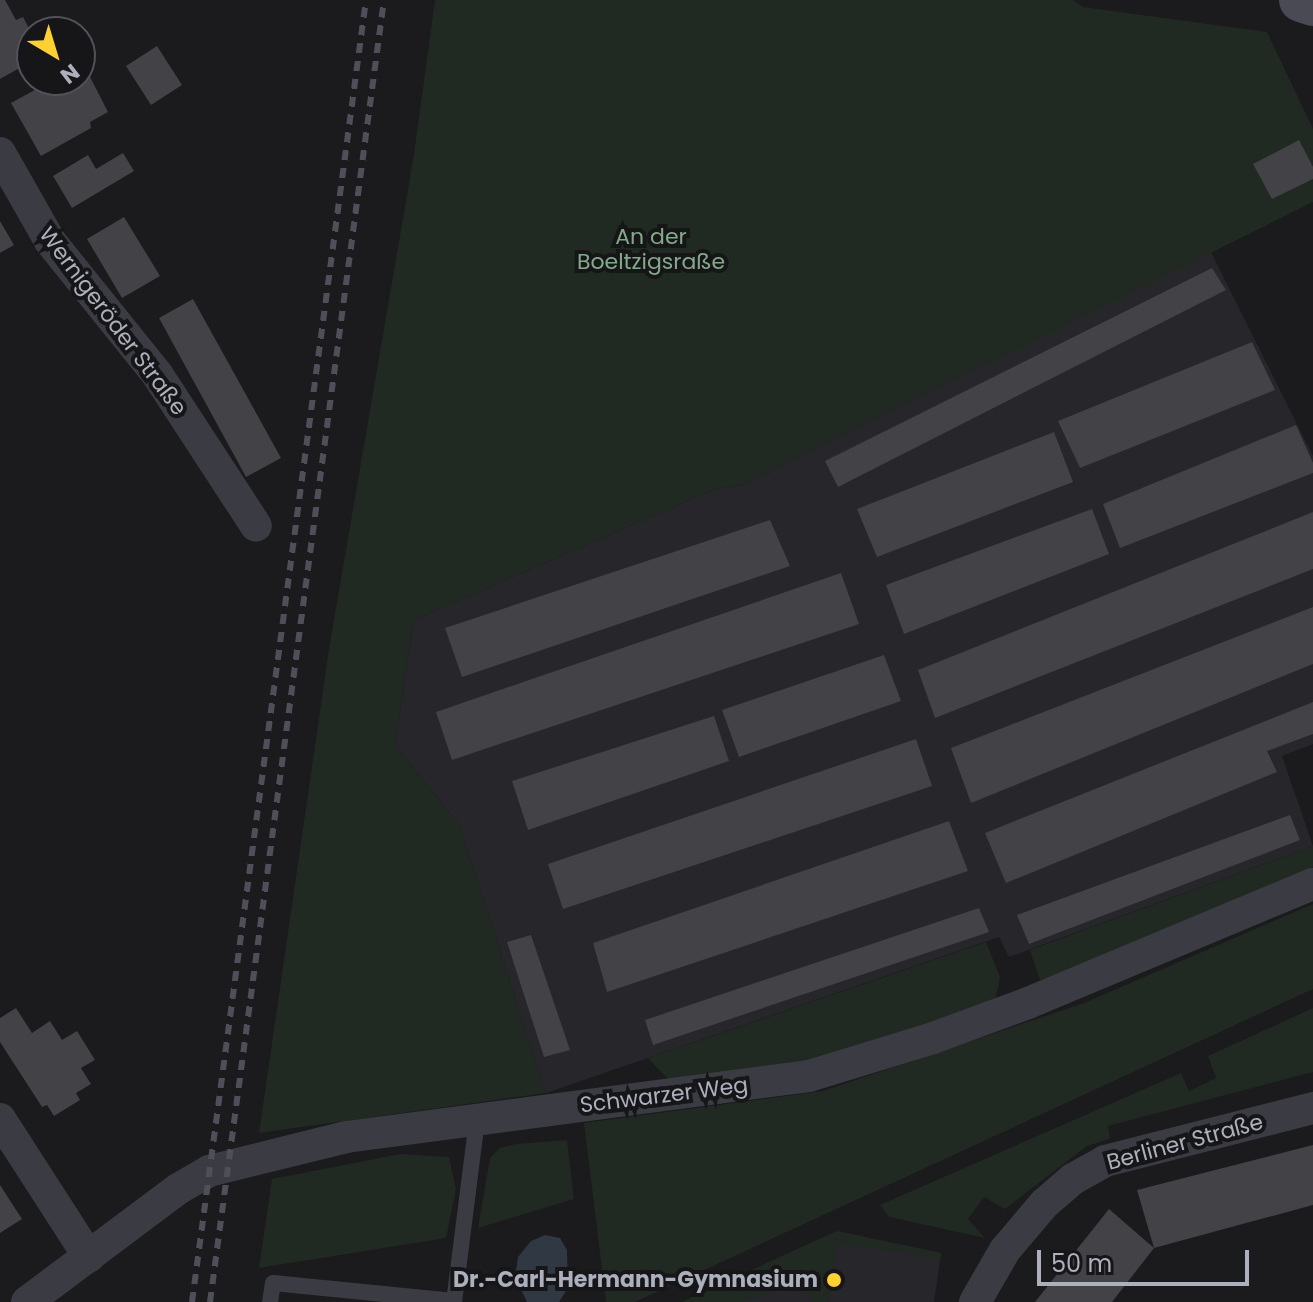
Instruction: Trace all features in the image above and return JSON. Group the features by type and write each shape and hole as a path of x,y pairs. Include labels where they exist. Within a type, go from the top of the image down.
{"main road":[{"path":"1301,0 1313,4"}],"street":[{"name":"Wernigeröder Straße","path":"0,153 50,241 157,374 256,526"},
{"name":"Schwarzer Weg","path":"27,1302 209,1171 346,1137 809,1076 933,1038 1028,1003 1313,884"},
{"name":"Berliner Straße","path":"975,1302 1017,1234 1044,1204 1084,1173 1105,1161 1313,1108"},
{"path":"0,1119 89,1257"}],"lane":[{"path":"270,1302 273,1283 454,1301 477,1121"}],"shaded area":[{"path":"1211,252 1313,456 1313,744 1282,756 1313,846 1009,957 999,937 546,1093 459,824 395,745 414,620 715,489 745,485"},
{"name":"Dr.-Carl-Hermann-Gymnasium","path":"837,1231 941,1253 934,1302 682,1302"}],"green space":[{"name":"An der Boeltzigsraße","path":"435,0 1073,0 1083,7 1267,32 1313,129 1313,202 745,485 715,489 414,620 395,745 459,824 546,1093 259,1133 329,649 414,154"},
{"path":"1313,846 1313,867 1071,971 1040,980 1030,950"},
{"path":"1313,904 1313,989 635,1302 606,1302 584,1123 823,1091 1084,1003"},
{"path":"986,942 1000,977 995,1001 823,1062 669,1080 648,1058"},
{"path":"1313,1008 1313,1072 1108,1126 1110,1139 1087,1146 1005,1209 984,1197 968,1219 985,1238 889,1217 880,1205 1181,1073 1189,1091 1216,1078 1208,1056"},
{"path":"567,1140 574,1199 478,1228 490,1158 500,1148"},
{"path":"400,1154 449,1157 456,1189 446,1238 259,1268 272,1179"},
{"path":"837,1231 941,1253 941,1258 839,1244 829,1302 812,1302 805,1289 795,1284 784,1284 765,1296 737,1302 682,1302"}],"water":[{"path":"545,1235 560,1238 567,1250 568,1288 559,1302 527,1302 515,1277 518,1257 531,1241"}],"building":[{"path":"0,0 5,0 16,20 16,70 0,79"},
{"path":"157,46 182,85 151,105 126,66"},
{"path":"96,89 108,112 90,122 91,128 41,156 11,103 24,96 96,96"},
{"path":"1299,140 1313,167 1313,179 1272,199 1253,164"},
{"path":"123,153 134,171 72,208 53,176 88,155 96,169"},
{"path":"124,217 160,276 122,298 87,239"},
{"path":"0,221 14,245 0,253"},
{"path":"1212,268 1226,290 838,487 825,461"},
{"path":"193,299 281,458 246,477 159,318"},
{"path":"1252,342 1275,390 1080,468 1058,421"},
{"path":"1296,425 1313,463 1313,473 1120,548 1103,504"},
{"path":"1054,432 1073,482 877,557 857,509"},
{"path":"1092,509 1109,554 904,634 886,585"},
{"path":"1313,512 1313,569 935,718 918,670"},
{"path":"770,520 790,566 462,677 445,628"},
{"path":"841,573 859,624 452,760 436,712"},
{"path":"1313,607 1313,664 971,803 951,748"},
{"path":"884,655 901,701 739,757 722,710"},
{"path":"1313,702 1313,734 1267,751 1277,772 1006,883 985,833"},
{"path":"714,716 729,761 528,830 512,781"},
{"path":"916,739 932,786 563,909 548,864"},
{"path":"1290,815 1300,840 1029,944 1017,915"},
{"path":"949,821 968,871 607,992 593,943"},
{"path":"979,908 989,932 653,1045 645,1020"},
{"path":"531,935 570,1050 544,1057 507,942"},
{"path":"16,1008 32,1033 50,1021 62,1040 77,1031 95,1060 81,1068 91,1084 76,1093 80,1100 54,1116 47,1105 42,1107 0,1042 0,1018"},
{"path":"1313,1145 1313,1205 1154,1248 1137,1190"},
{"path":"0,1185 22,1219 0,1233"},
{"path":"1109,1209 1154,1248 1112,1302 1035,1302"}],"railway":[{"path":"192,1302 366,0"},
{"path":"210,1302 384,0"}],"place":[{"name":"Dr.-Carl-Hermann-Gymnasium","path":"834,1280"}]}
